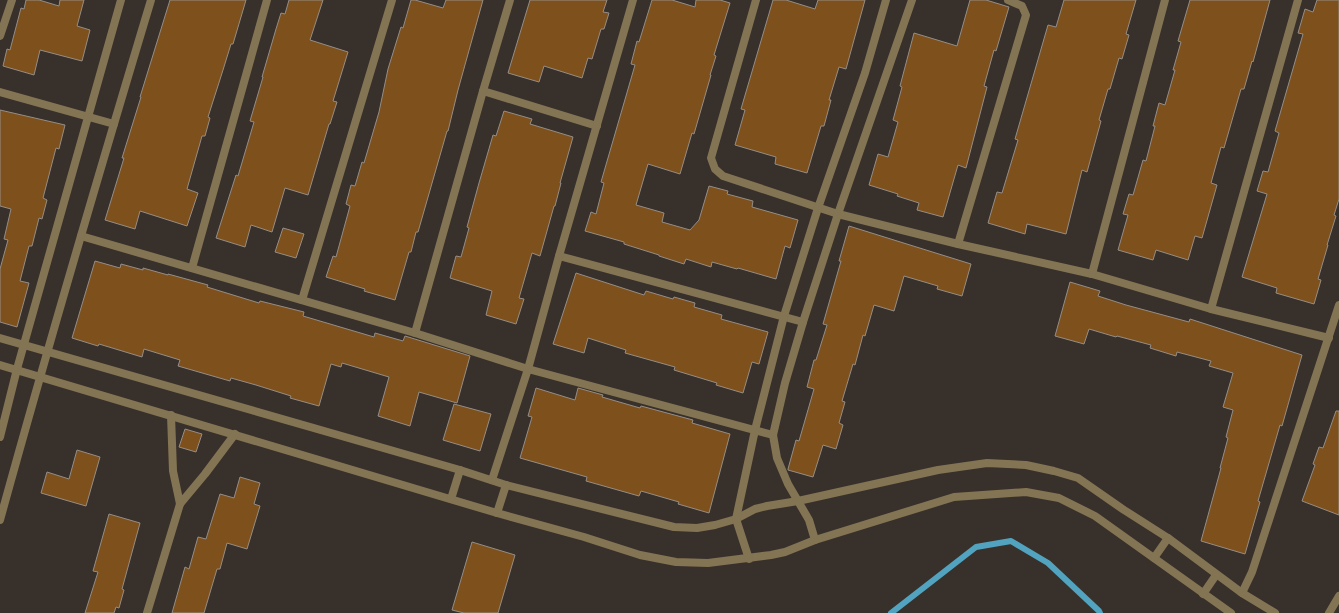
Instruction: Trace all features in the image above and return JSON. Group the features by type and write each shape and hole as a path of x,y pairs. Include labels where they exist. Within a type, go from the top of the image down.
{"street":[{"path":"0,36 12,0"},
{"path":"0,437 121,0"},
{"path":"0,520 40,376 151,0"},
{"path":"192,268 267,0"},
{"path":"302,300 392,0"},
{"path":"415,333 510,0"},
{"path":"492,480 528,369 633,0"},
{"path":"756,0 711,158 715,169 723,176 838,214 958,244 1092,274 1211,309 1329,338"},
{"path":"749,558 736,519 755,430 784,316 818,208 865,73 886,0"},
{"path":"815,540 810,520 788,484 777,458 773,435 785,383 803,322 838,214 912,0"},
{"path":"958,244 1026,15 1022,6 1008,0"},
{"path":"1092,274 1165,0"},
{"path":"1211,309 1298,0"},
{"path":"483,91 597,126"},
{"path":"0,92 114,124"},
{"path":"81,236 415,333 528,369 773,435"},
{"path":"559,256 803,322"},
{"path":"1242,593 1252,572 1339,305"},
{"path":"0,338 460,470 506,485 674,527 697,528 715,525 736,519 755,509 767,506 798,501 938,470 987,463 1026,465 1054,471 1078,478 1168,538 1242,593 1275,613"},
{"path":"0,365 18,369 497,513 584,537 640,555 676,562 708,563 785,552 815,540 954,497 1026,492 1059,498 1095,516 1230,613"},
{"path":"171,415 173,471 180,504"},
{"path":"147,613 180,504 236,434"},
{"path":"451,499 460,470"},
{"path":"497,513 506,485"},
{"path":"1154,558 1168,538"},
{"path":"1204,594 1216,575"},
{"path":"1329,613 1339,596"}],"building":[{"path":"26,0 39,0 59,6 60,0 84,0 77,26 90,30 82,61 40,50 34,75 3,66 7,49 10,50 21,8 24,9"},
{"path":"170,0 246,0 233,44 231,44 208,117 210,118 205,136 202,136 187,189 198,193 187,226 140,211 135,229 105,220 124,158 122,158 140,97"},
{"path":"289,0 323,0 310,40 348,52 333,101 337,102 308,195 285,188 272,232 251,225 245,247 216,238 236,175 238,176 254,122 250,121 276,29 281,13 285,14"},
{"path":"411,0 443,8 446,0 483,0 448,131 418,232 416,232 411,252 409,252 395,300 364,291 365,289 326,277 333,256 336,257 350,206 346,204 351,185 355,186 362,162 364,163 379,112 388,69 401,27 403,28"},
{"path":"530,0 607,0 603,12 609,13 604,29 601,29 592,59 588,58 582,78 544,66 539,82 508,73"},
{"path":"652,0 672,0 695,7 696,0 720,0 730,3 714,55 716,56 694,134 692,133 680,174 648,164 636,205 664,213 662,222 690,230 699,220 709,186 728,191 727,194 753,201 752,207 798,220 790,248 785,246 776,279 712,262 711,267 686,259 684,264 624,244 624,242 585,231 591,212 596,214 604,183 601,182 635,65 631,64 637,41 639,42"},
{"path":"773,0 786,0 815,9 818,0 865,0 846,69 839,67 829,100 831,100 824,126 821,126 807,173 775,164 776,157 735,145 745,110 741,109"},
{"path":"970,0 986,0 1009,7 996,51 994,50 984,86 987,87 966,168 958,165 943,217 917,210 919,203 897,196 898,194 869,185 878,154 888,157 898,122 893,120 902,87 900,86 914,33 957,46"},
{"path":"1064,0 1136,0 1126,34 1129,35 1122,59 1119,58 1110,89 1108,89 1087,172 1082,170 1066,234 1027,224 1025,234 988,223 997,192 1002,193 1018,140 1015,139 1048,25 1056,27"},
{"path":"1190,0 1270,0 1244,89 1241,89 1224,148 1221,147 1211,183 1217,185 1202,238 1195,236 1188,260 1156,250 1153,260 1118,250 1128,215 1123,214 1129,194 1133,195 1143,160 1146,161 1159,103 1165,105 1181,42 1178,41"},
{"path":"1317,0 1339,0 1339,199 1334,215 1336,216 1318,279 1321,280 1314,304 1276,293 1277,288 1242,277 1267,194 1257,191 1263,171 1268,172 1279,133 1275,131 1303,34 1298,33 1305,9 1313,12"},
{"path":"0,110 65,125 59,149 56,148 43,198 47,200 42,219 39,218 32,246 29,246 20,281 29,283 17,327 0,322 0,269 8,240 4,239 11,209 0,206"},
{"path":"504,111 532,119 530,124 573,137 540,256 532,253 519,298 524,299 516,324 486,315 492,291 450,278 456,256 461,257 469,228 467,227 493,135 496,136"},
{"path":"849,226 971,264 962,296 937,289 938,286 904,276 894,311 874,305 865,336 863,335 855,365 853,364 842,401 845,402 839,423 843,425 836,449 823,445 813,477 788,469 796,440 799,441 814,389 807,387 814,360 816,360 827,325 823,324 841,261 839,261"},
{"path":"283,228 304,234 296,258 275,252"},
{"path":"95,261 120,268 121,264 143,270 143,268 168,274 208,285 207,287 259,303 260,301 304,312 303,316 374,337 375,333 403,341 405,336 470,356 457,403 419,392 410,426 378,416 389,377 342,363 341,367 331,364 319,406 290,398 291,396 256,385 231,378 230,381 178,366 180,360 144,349 142,357 99,344 98,346 72,338"},
{"path":"576,273 644,295 646,291 673,299 674,297 695,303 694,307 722,315 721,319 768,332 759,364 752,362 743,393 716,385 717,383 674,370 675,367 625,353 626,350 588,338 584,353 553,344"},
{"path":"1070,282 1100,291 1098,296 1126,305 1189,322 1190,319 1302,355 1282,426 1280,425 1258,501 1260,502 1245,554 1201,541 1228,438 1226,437 1233,410 1223,407 1233,373 1209,366 1211,361 1177,352 1176,356 1150,348 1151,345 1089,329 1084,344 1055,336"},
{"path":"536,388 575,400 578,388 640,408 641,406 693,420 692,423 730,434 709,513 678,504 679,502 641,491 639,496 586,481 587,477 520,458 532,417 528,416"},
{"path":"454,404 491,414 480,451 443,440"},
{"path":"1336,411 1339,411 1339,515 1302,501 1315,465 1313,464 1319,447 1323,448"},
{"path":"185,429 202,434 196,452 179,447"},
{"path":"77,450 100,457 86,506 41,493 47,472 69,479"},
{"path":"240,477 260,483 254,504 260,506 247,549 227,543 220,569 217,569 204,613 172,613 185,567 189,569 198,537 206,539 220,494 234,498"},
{"path":"109,514 140,523 122,589 124,590 119,608 116,607 114,613 85,613 98,572 93,571"},
{"path":"472,542 515,555 498,613 464,613 452,610"}],"waterway":[{"path":"891,613 976,547 1011,541 1048,563 1100,613"}]}
